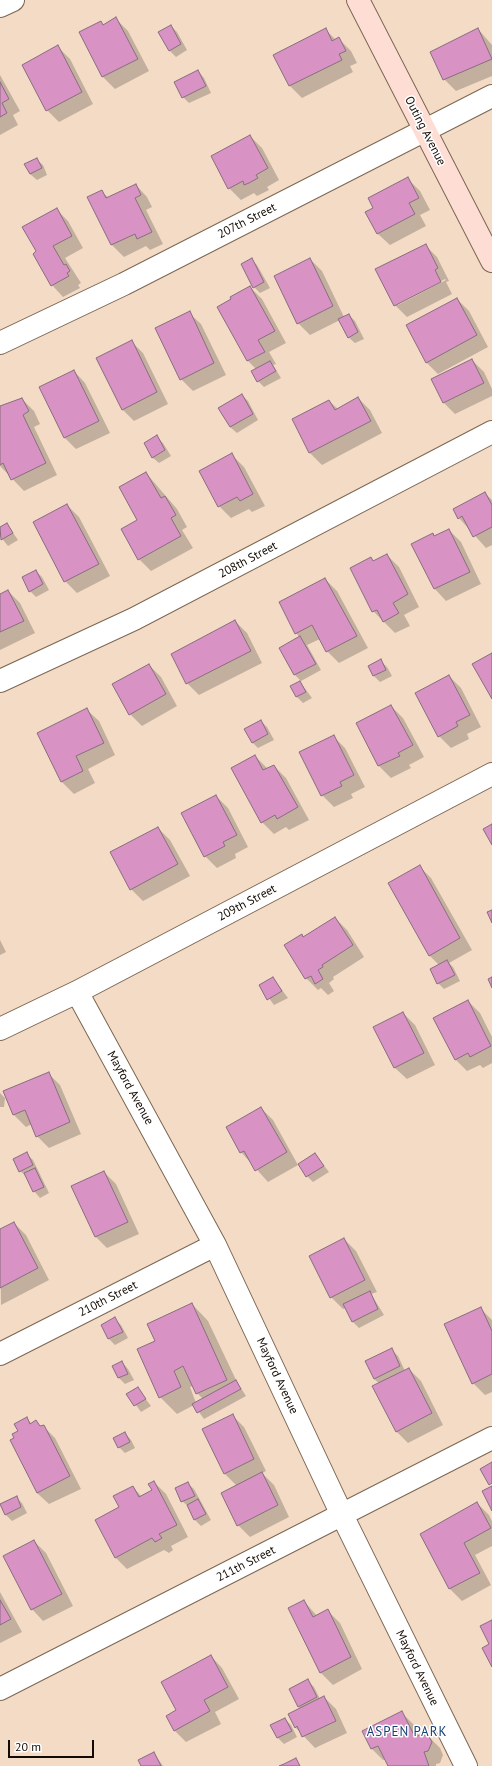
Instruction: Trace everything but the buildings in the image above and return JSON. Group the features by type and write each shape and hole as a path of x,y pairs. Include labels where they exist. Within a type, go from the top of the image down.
{"street":[{"path":"0,6 13,0"},
{"name":"Outing Avenue","path":"358,0 492,262"},
{"name":"207th Street","path":"0,343 124,284 492,96"},
{"name":"208th Street","path":"0,681 134,619 492,432"},
{"name":"209th Street","path":"0,1029 78,992 492,774"},
{"name":"Mayford Avenue","path":"78,992 215,1245 342,1515 466,1766"},
{"name":"210th Street","path":"0,1354 215,1245"},
{"name":"211th Street","path":"0,1689 492,1438"}],"district":[{"name":"ASPEN PARK","path":"407,1732"}]}
